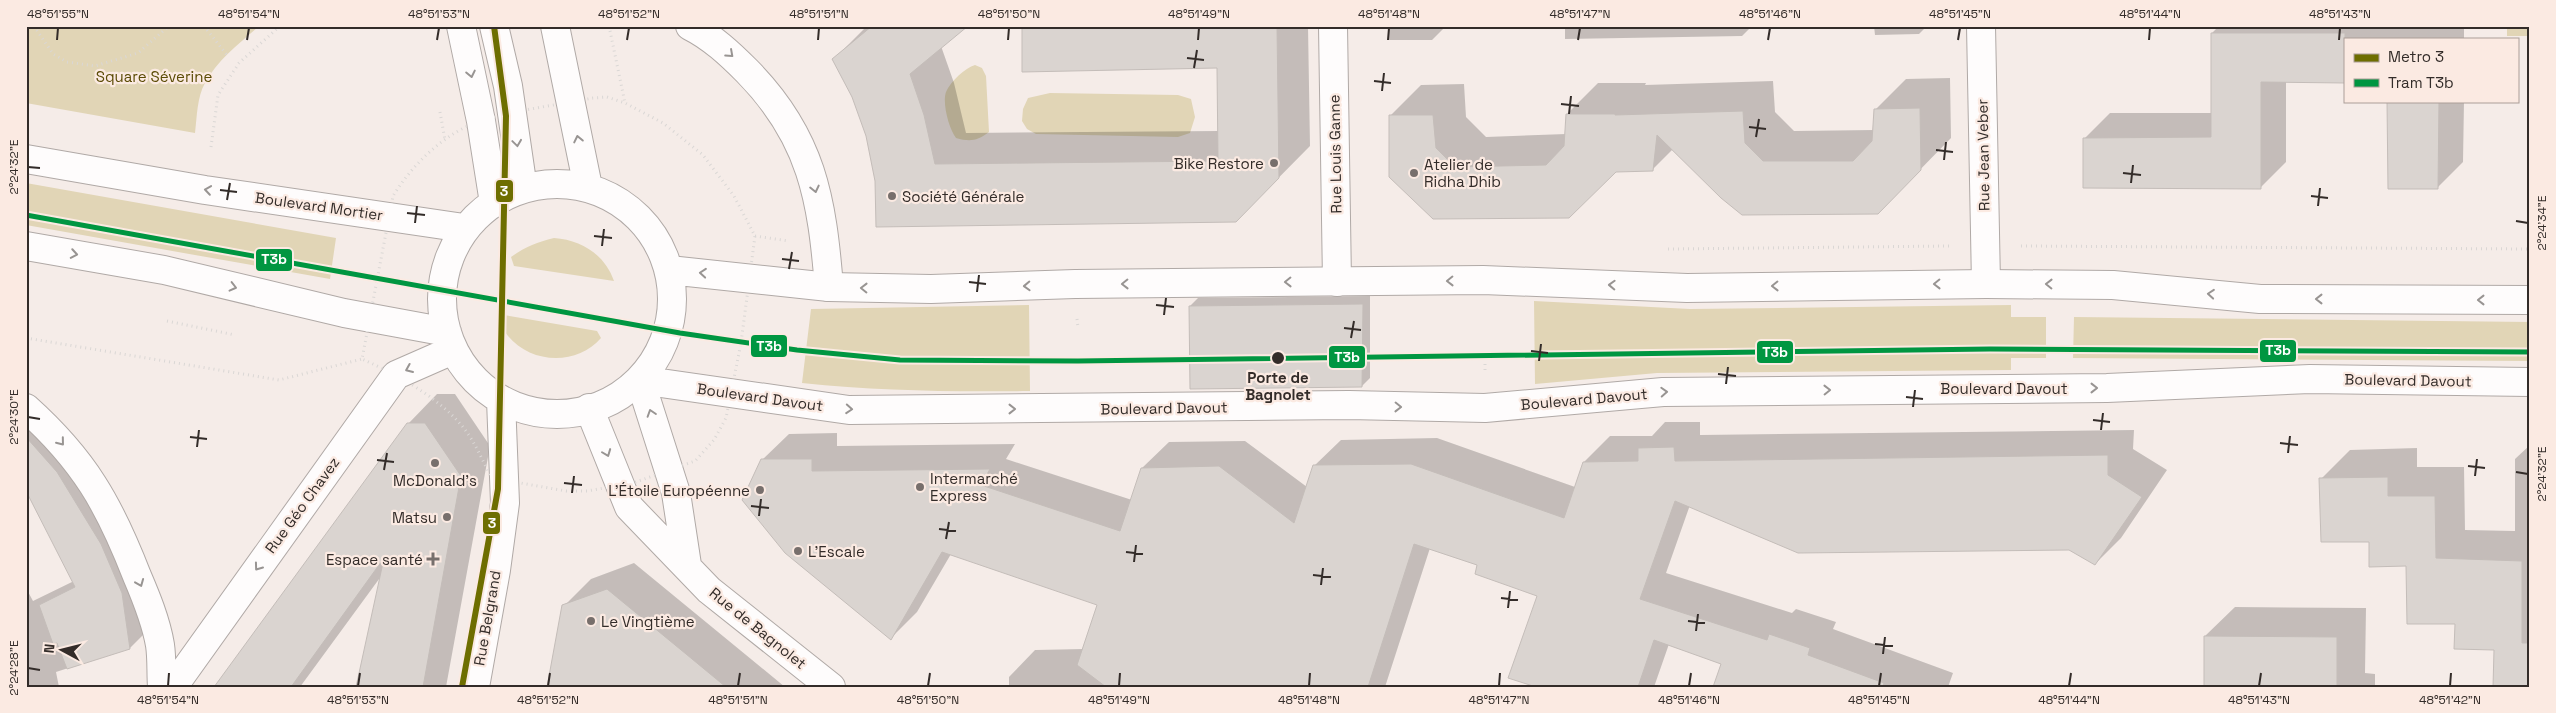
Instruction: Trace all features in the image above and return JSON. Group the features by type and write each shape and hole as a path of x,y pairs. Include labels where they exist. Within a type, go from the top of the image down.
{"main road":[{"path":"461,26 481,120 494,202"},
{"path":"494,26 508,86 523,189"},
{"path":"555,26 588,186"},
{"path":"690,26 730,53 771,96 792,128 811,167 826,245 829,287"},
{"name":"Rue Louis Ganne","path":"1333,26 1337,282"},
{"name":"Rue Jean Veber","path":"1981,26 1986,284"},
{"name":"Boulevard Mortier","path":"26,159 205,190 464,228"},
{"path":"553,184 588,186 614,198 641,220 656,240 669,270 672,306 669,331 661,350 640,380 612,401 568,415 538,413 501,400 474,380 450,341 442,312 442,292 447,266 464,228 494,202 523,189 553,184"},
{"path":"26,246 164,270 344,313 450,341"},
{"path":"669,270 829,287 930,289 1483,280 1687,288 1986,284 2113,285 2260,299 2530,300"},
{"name":"Rue Géo Chavez","path":"173,687 396,375 450,341"},
{"name":"Boulevard Davout","path":"640,380 849,410 1349,406 1485,408 1663,392 2107,388 2310,379 2530,382"},
{"path":"640,380 676,493 687,565"},
{"name":"Rue Belgrand","path":"475,687 496,570 505,503 501,400"},
{"path":"26,408 55,434 90,477 119,530 146,599 160,645 162,687"},
{"name":"Rue de Bagnolet","path":"589,408 628,507 687,565 709,590 832,687"}],"path":[{"path":"34,26 53,54 67,62 95,66 138,53 170,26"},
{"path":"204,26 227,55"},
{"path":"211,147 218,95 239,63 280,26"},
{"path":"609,26 625,102"},
{"path":"593,98 607,97 625,102 663,123 703,155 734,196 755,236 797,242"},
{"path":"393,196 406,175 430,153 459,130 471,125"},
{"path":"375,290 384,245"},
{"path":"2014,246 2530,249"},
{"path":"738,360 746,310"},
{"path":"167,321 235,335"},
{"path":"26,338 279,380 362,359"},
{"path":"406,382 454,417 465,429 492,478"},
{"path":"695,461 714,440 726,418"},
{"path":"555,489 587,491 599,489"}],"green space":[{"name":"Square Séverine","path":"26,26 259,26 229,52 205,83 200,94 195,133 26,103"},
{"path":"2507,26 2530,26 2530,36 2507,36"},
{"path":"975,65 982,68 986,76 989,132 977,139 965,140 956,138 953,134 947,116 945,97 948,88 955,79"},
{"path":"1050,93 1178,95 1191,99 1195,117 1190,133 1178,137 1036,134 1027,129 1022,121 1023,109 1028,98"},
{"path":"26,183 336,238 330,279 26,225"},
{"path":"554,238 574,242 591,250 605,264 614,281 514,266 511,257 521,250"},
{"path":"1534,301 1690,309 2011,305 2011,317 2046,317 2046,358 2011,358 2011,370 1657,373 1535,384"},
{"path":"1029,305 1030,391 859,388 802,383 811,309"},
{"path":"498,314 597,331 601,338 579,354 552,358 538,356 514,343 505,332"},
{"path":"2074,317 2530,322 2530,361 2073,358"}],"building":[{"path":"872,26 968,26 910,74 924,115 935,164 1218,161 1217,68 1022,72 1022,26 1277,26 1279,178 1236,222 876,227 875,181 866,136 852,97 832,59"},
{"path":"2211,33 2345,33 2344,83 2261,82 2261,189 2083,188 2083,138 2211,137"},
{"path":"2387,102 2439,102 2438,189 2388,189"},
{"path":"1920,108 1921,170 1878,214 1742,215 1721,198 1657,135 1653,171 1616,172 1569,218 1433,219 1389,177 1389,115 1433,115 1436,148 1455,167 1546,165 1564,146 1566,114 1615,115 1743,111 1745,143 1763,161 1853,161 1872,141 1874,109"},
{"path":"1363,304 1362,387 1190,389 1189,306"},
{"path":"407,423 425,423 461,476 423,687 356,687 384,558 291,687 214,687"},
{"path":"26,437 57,472 101,544 122,593 130,649 67,669 57,643 53,644 39,605 75,587 26,491"},
{"path":"1674,447 1675,461 2108,455 2108,475 2142,497 2095,565 2069,550 1798,553 1675,501 1640,599 1767,640 1769,634 1810,648 1808,655 1884,683 1883,687 1713,687 1721,664 1654,640 1638,687 1536,687 1508,678 1537,596 1475,574 1477,565 1414,544 1368,687 1106,687 1077,665 1097,605 942,552 891,640 785,553 742,500 761,459 812,459 812,471 990,469 981,485 1120,531 1141,468 1219,466 1294,523 1313,465 1411,464 1564,518 1583,462 1638,461 1638,448"},
{"path":"2388,477 2388,496 2435,496 2436,558 2522,561 2522,643 2530,643 2530,687 2493,687 2494,650 2454,649 2455,624 2407,624 2406,566 2369,567 2369,542 2321,542 2319,478"},
{"path":"607,589 726,687 547,687 562,605"},
{"path":"2204,636 2337,637 2337,687 2204,687"}],"metro line":[{"name":"3","path":"462,687 498,489 506,116 494,26"}],"tram line":[{"name":"T3b","path":"26,215 680,333 797,350 900,360 1078,361 1990,349 2530,352"}],"place":[{"name":"Bike Restore","path":"1274,163"},
{"name":"Atelier de Ridha Dhib","path":"1414,173"},
{"name":"Société Générale","path":"892,196"},
{"name":"Porte de Bagnolet","path":"1278,358"},
{"name":"McDonald's","path":"435,463"},
{"name":"Intermarché Express","path":"920,487"},
{"name":"L'Étoile Européenne","path":"760,490"},
{"name":"Matsu","path":"447,517"},
{"name":"L'Escale","path":"798,551"},
{"name":"Espace santé","path":"433,559"},
{"name":"Le Vingtième","path":"591,621"}]}
